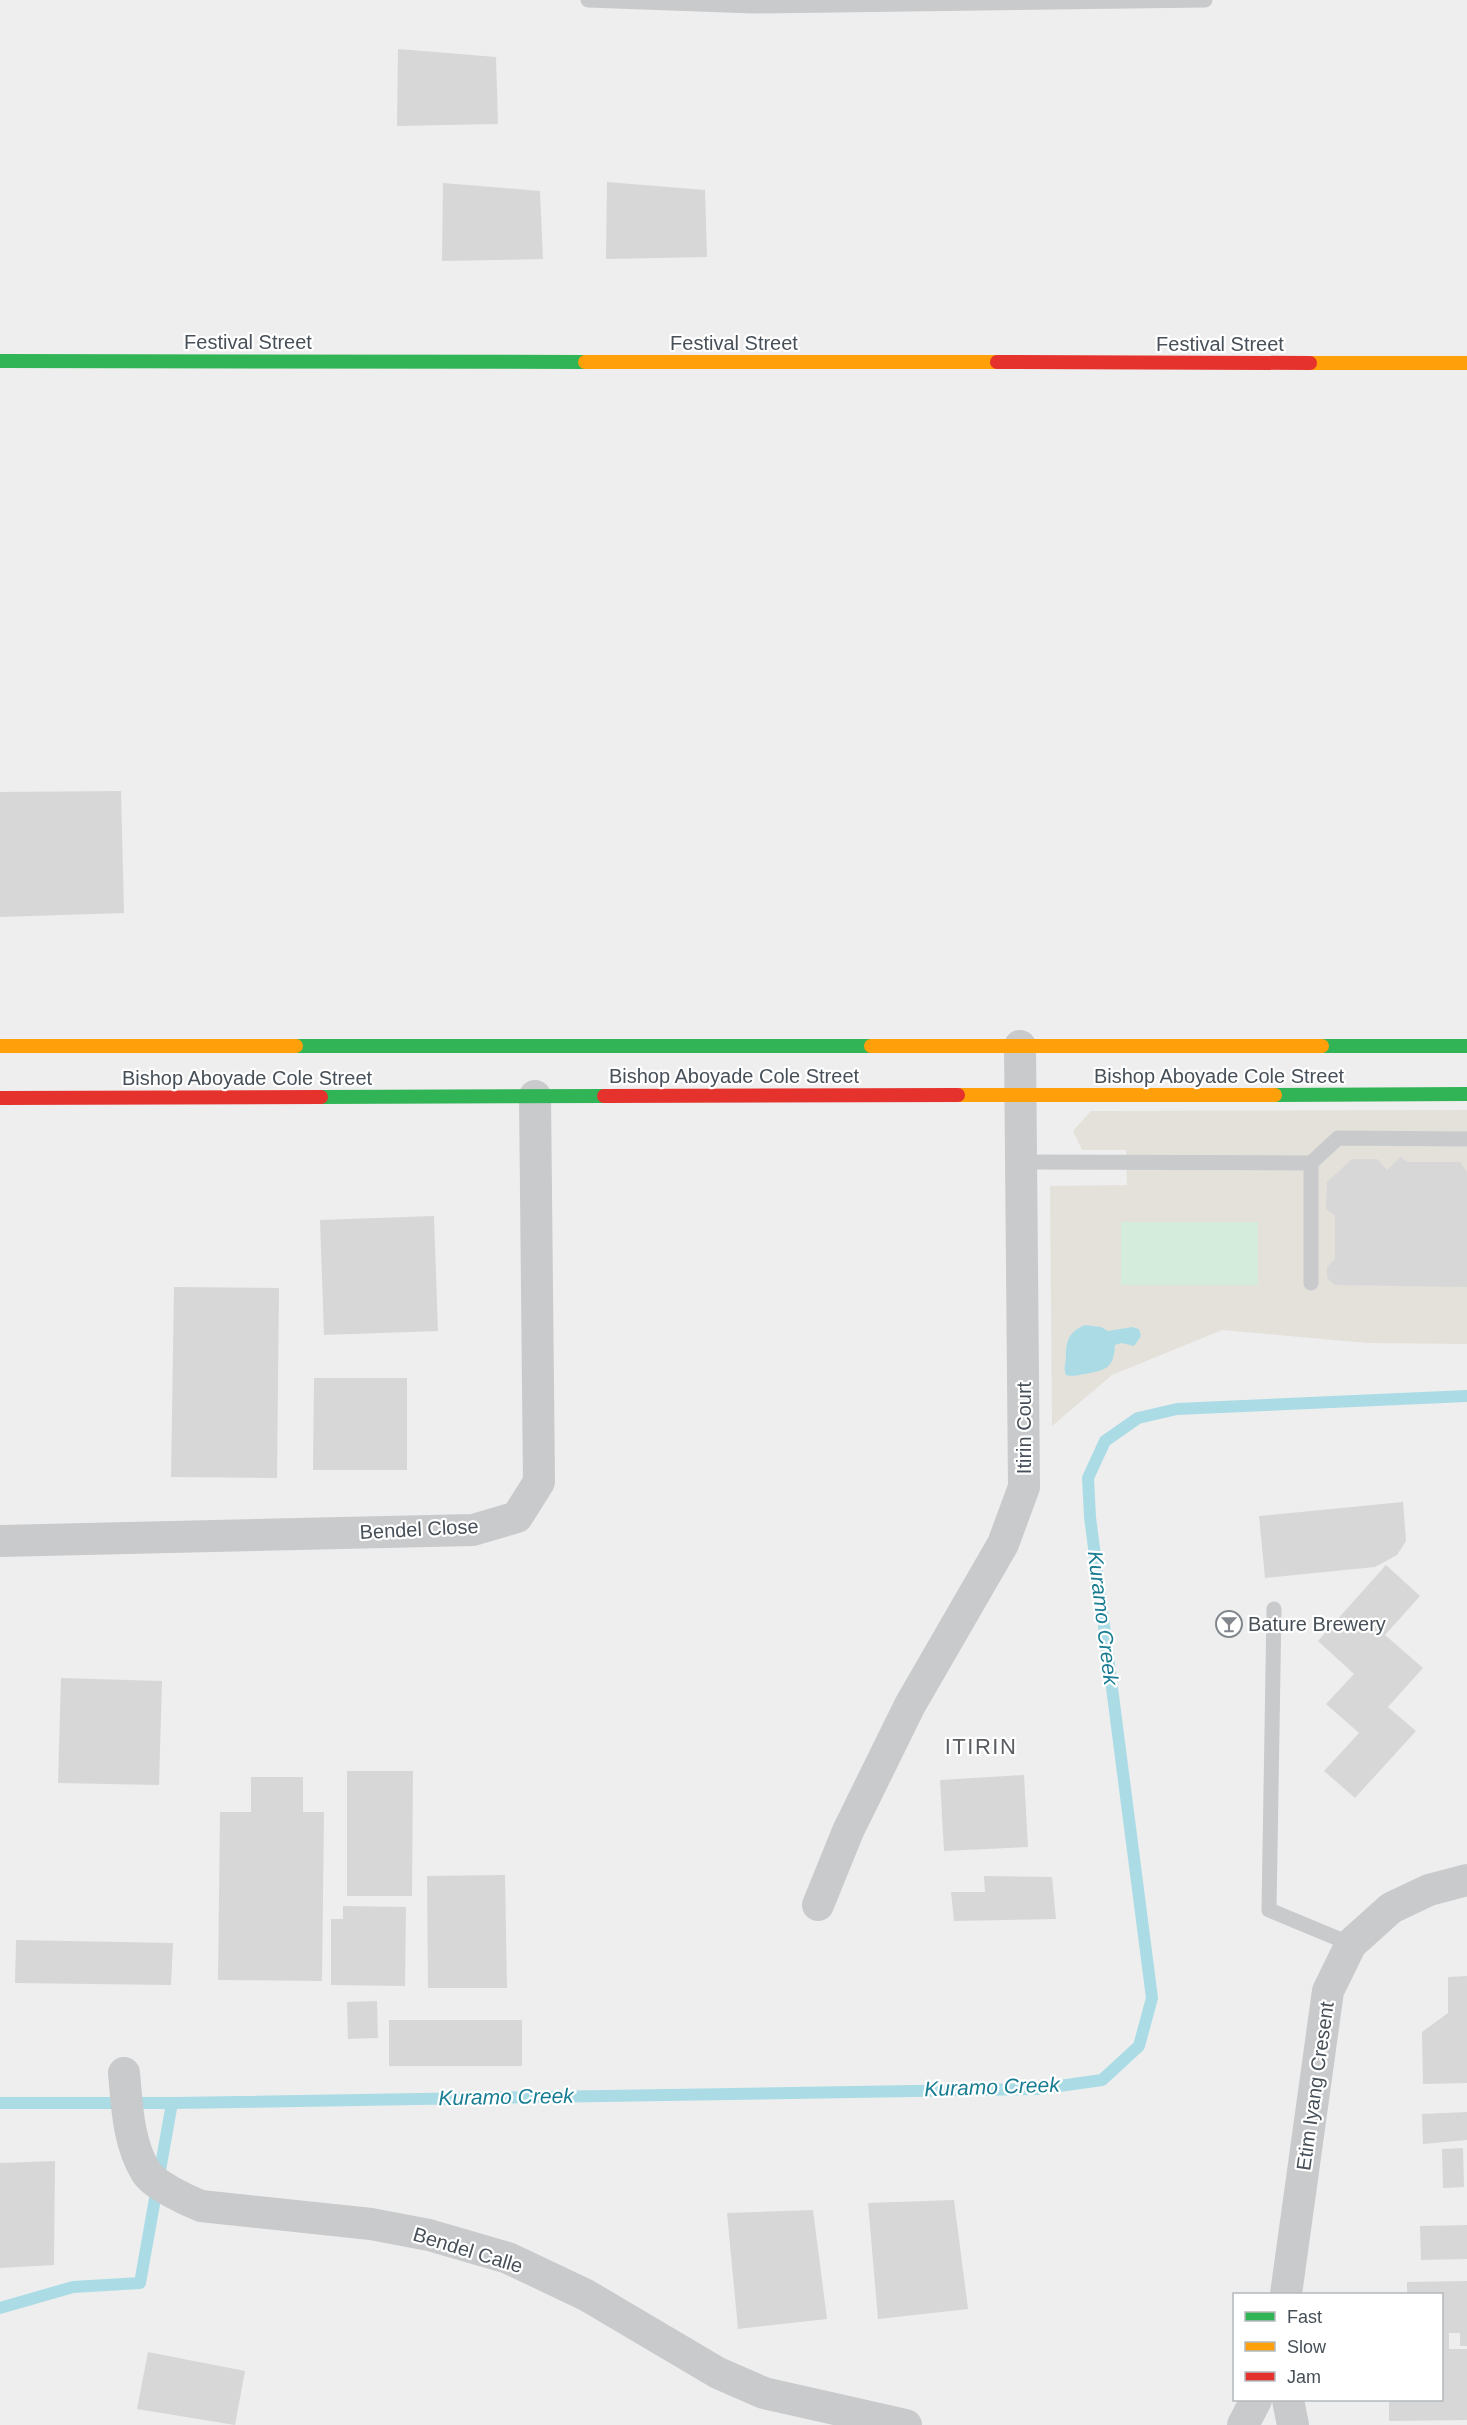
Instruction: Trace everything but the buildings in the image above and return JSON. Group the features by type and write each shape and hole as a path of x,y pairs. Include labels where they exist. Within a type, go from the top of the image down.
{"street":[{"name":"Festival Street","path":"0,361 1467,363"},
{"name":"Bishop Aboyade Cole Street","path":"0,1046 1467,1046"},
{"name":"Itirin Court","path":"818,1905 848,1831 910,1705 1003,1544 1024,1487 1020,1046"},
{"name":"Bishop Aboyade Cole Street","path":"0,1098 1467,1094"},
{"name":"Bendel Close","path":"0,1541 473,1530 517,1517 538,1482 535,1096"},
{"name":"Etim Iyang Cresent","path":"1286,2293 1328,1991 1351,1944 1391,1908 1429,1890 1467,1880"},
{"name":"Bendel Calle","path":"124,2073 130,2131 146,2174 178,2196 201,2206 382,2226 429,2235 508,2258 586,2295 718,2373 764,2393 906,2425"},
{"path":"1243,2425 1255,2401"},
{"path":"1288,2401 1293,2425"}],"lane":[{"path":"588,0 753,6 1205,0"},
{"path":"1022,1162 1311,1163 1338,1138 1467,1139"},
{"path":"1311,1163 1311,1283"},
{"path":"1274,1609 1269,1910 1351,1944"}],"shaded area":[{"path":"1467,1110 1467,1344 1367,1343 1222,1330 1112,1375 1052,1426 1050,1186 1127,1185 1126,1150 1082,1150 1073,1131 1091,1111"}],"green space":[{"path":"1121,1222 1258,1222 1258,1285 1121,1285"}],"water":[{"path":"1085,1325 1101,1327 1108,1331 1132,1327 1139,1329 1141,1336 1134,1346 1121,1343 1115,1345 1113,1360 1103,1370 1076,1376 1066,1375 1068,1341 1075,1331"}],"waterway":[{"name":"Kuramo Creek","path":"0,2308 73,2287 140,2283 172,2103 1038,2089 1102,2080 1139,2046 1152,1998 1090,1517 1088,1478 1105,1441 1138,1418 1177,1409 1467,1396"},
{"path":"0,2103 172,2103"}],"traffic: fast":[{"path":"0,361 585,362"},
{"path":"296,1046 871,1046"},
{"path":"1322,1046 1467,1046"},
{"path":"1275,1095 1467,1094"},
{"path":"321,1097 604,1096"}],"traffic: slow":[{"path":"585,362 997,362"},
{"path":"1310,363 1467,363"},
{"path":"0,1046 296,1046"},
{"path":"871,1046 1322,1046"},
{"path":"958,1095 1275,1095"}],"traffic: jam":[{"path":"997,362 1310,363"},
{"path":"604,1096 958,1095"},
{"path":"0,1098 321,1097"}],"place":[{"name":"Bature Brewery","path":"1229,1624"}],"district":[{"name":"ITIRIN","path":"981,1746"}]}
